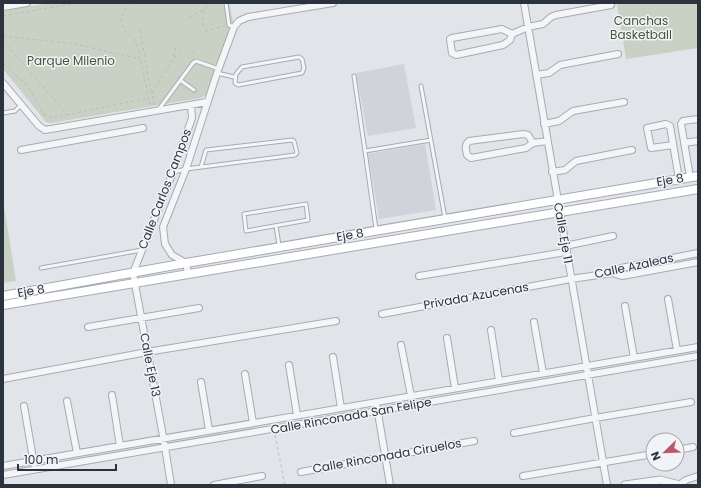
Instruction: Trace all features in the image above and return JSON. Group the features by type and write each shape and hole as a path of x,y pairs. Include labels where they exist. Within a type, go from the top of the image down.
{"main road":[{"name":"Eje 8","path":"3,296 186,263 694,176"},
{"name":"Eje 8","path":"3,305 698,189"}],"street":[{"path":"3,8 27,3"},
{"path":"3,83 39,126 48,130 207,102 232,26 248,17 333,3"},
{"name":"Calle Eje 11","path":"524,3 607,485"},
{"path":"512,34 510,40 503,45 456,55 452,53 449,42 452,38 502,29 512,34 543,24 551,17 556,15 611,5"},
{"path":"536,75 549,73 560,65 618,54"},
{"name":"Calle Carlos Campos","path":"186,263 172,255 165,244 162,227 186,169 207,102"},
{"path":"544,124 559,121 573,112 624,102"},
{"name":"Calle Carlos Campos","path":"133,273 173,172 192,118 191,105"},
{"path":"694,176 684,143 681,122 698,119"},
{"path":"673,145 653,148 650,146 647,128 668,124 673,145 679,179"},
{"path":"81,125 84,138"},
{"path":"21,150 143,128"},
{"path":"533,143 528,135 523,134 469,141 466,146 467,155 471,158 526,148 533,143 547,141"},
{"path":"684,143 698,141"},
{"path":"552,172 565,170 576,161 632,150"},
{"path":"419,276 566,249 613,236"},
{"name":"Calle Azaleas","path":"571,279 612,273 621,268 698,253"},
{"path":"612,273 622,276 698,262"},
{"path":"186,263 188,274"},
{"name":"Calle Eje 13","path":"133,273 171,485"},
{"name":"Privada Azucenas","path":"382,314 571,279"},
{"path":"668,299 677,350"},
{"path":"625,306 634,358"},
{"path":"88,327 199,308"},
{"path":"3,379 147,352 336,320"},
{"path":"534,322 542,373"},
{"path":"491,330 499,381"},
{"path":"447,338 455,388"},
{"path":"401,345 411,396"},
{"name":"Calle Rinconada San Felipe","path":"3,466 698,347"},
{"name":"Calle Rinconada San Felipe","path":"3,475 698,356"},
{"path":"333,357 341,408"},
{"path":"289,365 297,416"},
{"path":"245,374 254,423"},
{"path":"200,382 209,430"},
{"path":"112,395 120,446"},
{"path":"67,401 77,453"},
{"path":"376,402 390,485"},
{"path":"514,433 691,402"},
{"path":"24,406 35,470"},
{"name":"Calle Rinconada Ciruelos","path":"301,472 474,441"},
{"path":"685,448 693,447"},
{"path":"523,476 645,455"},
{"path":"214,485 262,476"},
{"path":"625,485 661,482 679,485 686,480 698,476"}],"lane":[{"path":"226,3 232,26"},
{"path":"297,57 302,59 304,68 304,72 300,74 238,85 235,83 234,77 242,67 297,57"},
{"path":"155,111 193,62 196,61 234,77"},
{"path":"354,76 376,231"},
{"path":"180,80 194,90"},
{"path":"421,86 445,219"},
{"path":"3,112 15,111 21,105"},
{"path":"173,172 295,155 297,153 294,141 292,140 206,150 201,167"},
{"path":"365,151 431,140"},
{"path":"306,204 308,220 276,226 246,231 244,214 306,204"},
{"path":"276,226 280,247"},
{"path":"41,268 142,250"}],"path":[{"path":"3,16 76,3"},
{"path":"129,3 121,18 122,24 125,30 134,39 138,48 148,98 155,111"},
{"path":"190,17 205,8 209,3"},
{"path":"203,26 205,8"},
{"path":"205,31 232,26"},
{"path":"140,30 155,111"},
{"path":"3,36 75,44 140,59"},
{"path":"3,41 68,114"},
{"path":"174,58 176,45"},
{"path":"152,93 174,58 185,50"},
{"path":"193,50 196,61"},
{"path":"3,63 26,83 45,115 52,118 148,98"},
{"path":"274,429 285,485"}],"shaded area":[{"path":"404,64 416,128 368,136 356,73"},
{"path":"425,144 436,210 379,219 368,154"}],"green space":[{"name":"Parque Milenio","path":"49,3 229,3 233,22 206,95 200,98 51,123 46,122 3,69 3,11"},
{"name":"Canchas Basketball","path":"617,3 698,3 698,48 626,59"},
{"path":"3,200 16,281 3,283"}]}
